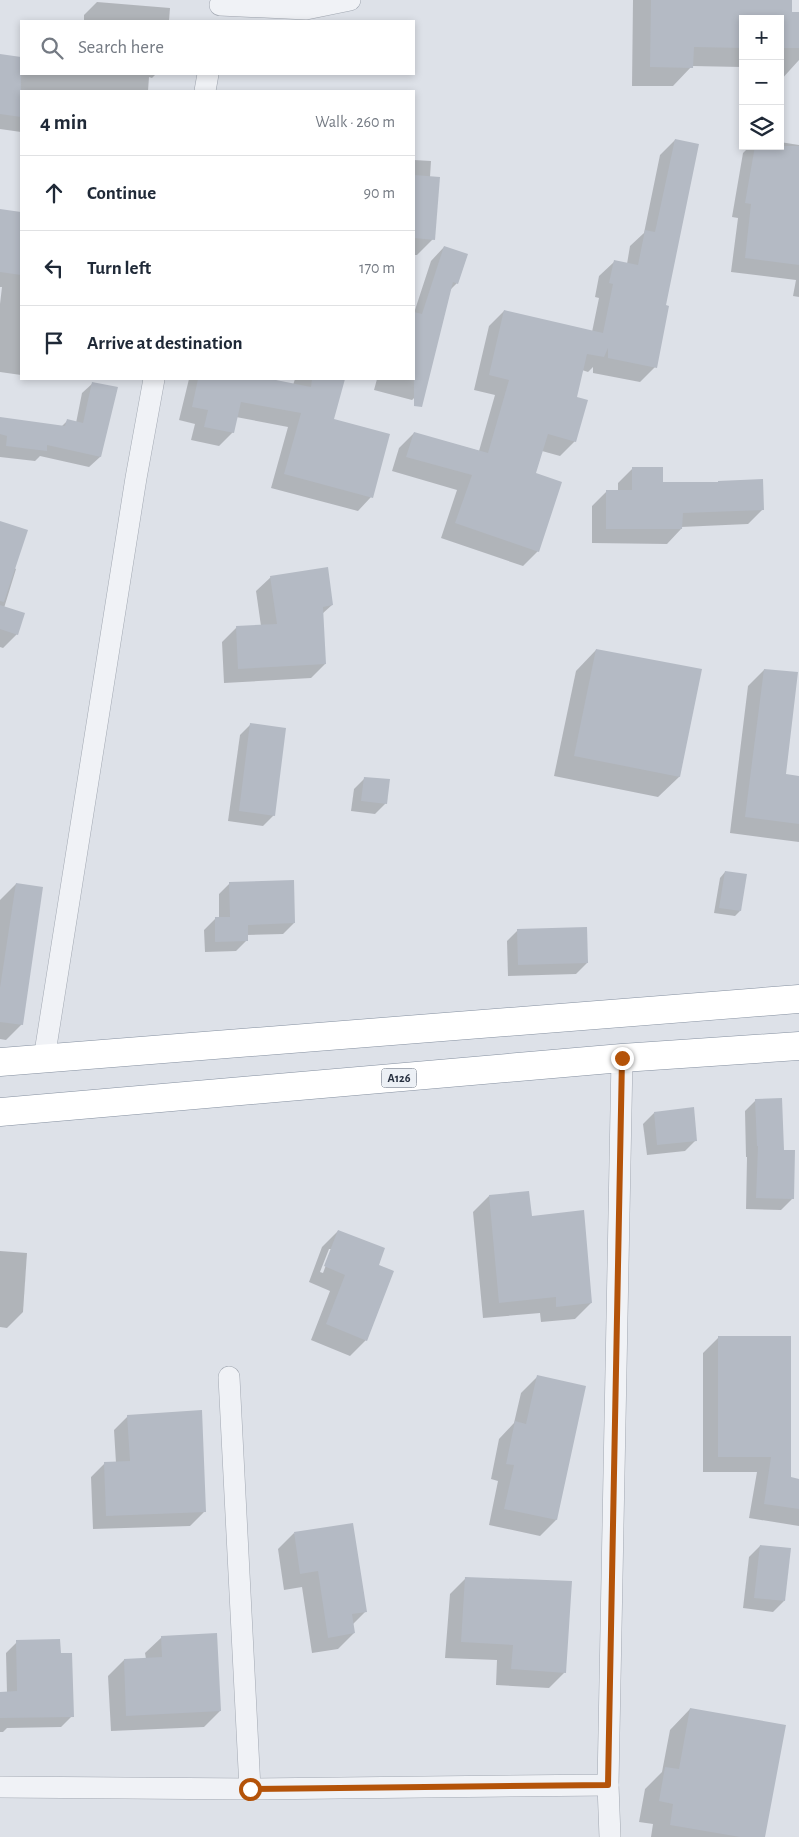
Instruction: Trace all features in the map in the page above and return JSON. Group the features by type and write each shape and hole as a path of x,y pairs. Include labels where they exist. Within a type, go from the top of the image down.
{"highway":[{"path":"0,1062 799,1000"},
{"name":"A126","path":"0,1112 622,1058 799,1046"}],"street":[{"path":"220,9 306,10 350,0"},
{"path":"205,90 208,75"},
{"path":"44,1059 136,478 154,380"},
{"path":"610,1837 608,1785 622,1058"},
{"path":"229,1377 250,1789"},
{"path":"0,1787 250,1789 608,1785"}],"building":[{"path":"651,0 792,0 792,12 799,12 799,48 784,48 784,15 739,15 739,48 694,47 693,68 650,67"},
{"path":"0,54 20,57 20,117 0,114"},
{"path":"675,139 699,144 666,305 669,306 657,368 608,358 608,348 604,357 587,354 577,397 588,400 576,442 548,434 536,473 562,482 539,552 455,523 472,475 406,457 414,432 488,453 509,380 489,375 504,310 603,333 613,284 609,283 614,260 638,265 645,230 655,232"},
{"path":"784,146 799,146 799,265 745,258 751,204 745,203 754,150 784,150"},
{"path":"415,175 440,177 435,240 415,238"},
{"path":"0,209 20,212 20,275 0,272"},
{"path":"444,246 468,254 458,284 453,282 422,407 414,406 414,380 415,312 422,314"},
{"path":"198,380 276,380 311,387 312,380 345,380 334,419 390,434 373,498 284,474 301,413 241,402 234,433 204,427 208,410 192,407"},
{"path":"92,382 118,387 101,457 47,445 47,451 6,446 7,436 0,434 0,417 65,426 67,419 83,423"},
{"path":"632,467 663,467 663,482 718,482 763,479 764,510 683,513 682,529 606,529 606,490 632,490"},
{"path":"0,521 28,530 4,602 0,601"},
{"path":"328,567 333,605 323,607 326,664 238,669 236,626 277,624 270,576"},
{"path":"0,605 25,613 18,635 0,629"},
{"path":"596,649 702,669 680,777 574,756"},
{"path":"764,669 798,672 786,774 799,776 799,824 745,817"},
{"path":"250,723 286,728 275,816 239,811"},
{"path":"364,777 390,779 387,804 361,801"},
{"path":"725,871 747,874 741,911 719,908"},
{"path":"294,880 295,923 248,925 248,941 215,942 215,917 230,917 229,882"},
{"path":"16,883 43,887 23,1025 0,1022 0,988"},
{"path":"587,927 588,963 518,965 517,929"},
{"path":"782,1098 784,1150 795,1150 794,1199 756,1198 758,1146 755,1099"},
{"path":"694,1107 697,1141 657,1145 654,1112"},
{"path":"529,1191 532,1216 584,1210 592,1303 556,1307 556,1297 499,1303 489,1195"},
{"path":"338,1230 385,1248 379,1265 394,1271 367,1341 326,1324 345,1275 324,1266"},
{"path":"718,1336 791,1336 791,1477 799,1479 799,1509 764,1504 771,1457 718,1457"},
{"path":"537,1375 586,1386 557,1520 504,1509 514,1465 506,1464 515,1421 526,1424"},
{"path":"202,1410 206,1512 106,1516 104,1462 130,1461 127,1415"},
{"path":"353,1523 367,1612 352,1614 355,1633 328,1638 318,1571 300,1574 294,1532"},
{"path":"760,1545 791,1548 785,1601 754,1598"},
{"path":"465,1577 572,1581 566,1673 511,1669 513,1645 461,1642"},
{"path":"217,1633 221,1711 126,1716 124,1659 162,1657 161,1636"},
{"path":"60,1639 61,1653 72,1653 74,1717 0,1718 0,1692 17,1691 16,1640"},
{"path":"690,1708 786,1725 765,1837 740,1837 670,1825 673,1804 659,1801 665,1767 679,1769"}],"route":[{"path":"250,1789 608,1785 622,1058"}]}
